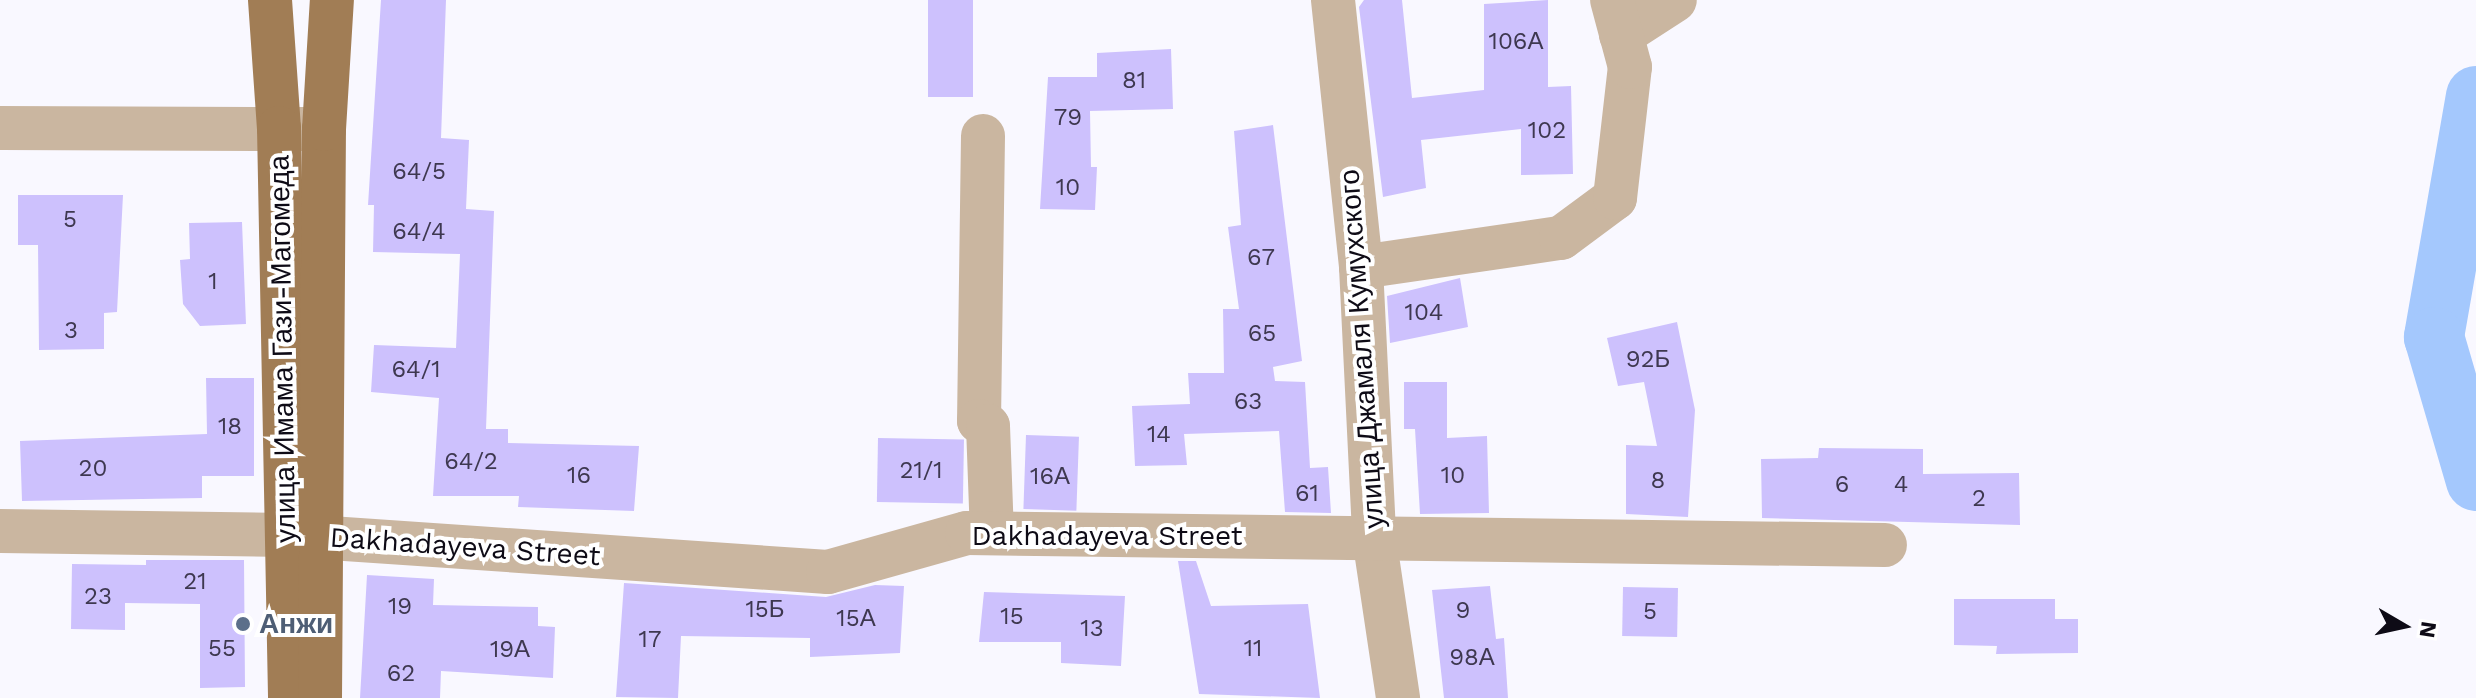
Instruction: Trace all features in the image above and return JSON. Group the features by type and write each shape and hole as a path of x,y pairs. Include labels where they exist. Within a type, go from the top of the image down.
{"main road":[{"name":"улица Имама Гази-Магомеда","path":"270,0 303,536 290,698"},
{"path":"320,698 303,536 332,0"}],"street":[{"name":"улица Джамаля Кумухского","path":"1333,0 1361,267 1374,537 1398,698"},
{"path":"1361,267 1561,238 1615,198 1630,67 1616,18 1675,0"},
{"path":"0,128 324,129"},
{"path":"983,136 979,421 988,426 992,533"},
{"name":"Dakhadayeva Street","path":"0,531 303,536 828,572 967,533 1885,545"}],"building":[{"path":"381,0 446,0 441,138 469,140 466,209 494,211 486,429 508,429 508,443 639,446 634,511 518,507 519,496 433,496 439,398 371,392 374,345 456,348 460,254 373,252 374,205 368,205"},
{"path":"928,0 973,0 973,97 928,97"},
{"path":"1364,0 1402,0 1412,98 1484,90 1484,4 1548,0 1548,87 1571,86 1573,174 1521,175 1521,129 1421,140 1426,188 1383,197 1359,7"},
{"path":"1171,49 1173,109 1090,111 1091,167 1097,167 1095,210 1040,209 1048,77 1097,77 1097,53"},
{"path":"1273,125 1302,361 1273,367 1275,381 1305,382 1310,468 1328,467 1331,513 1285,512 1279,431 1184,434 1187,465 1135,466 1132,406 1190,404 1188,373 1224,373 1223,309 1239,309 1228,227 1241,225 1234,131"},
{"path":"18,195 123,195 117,312 104,313 104,349 39,350 38,245 18,245"},
{"path":"242,222 246,324 200,326 183,304 180,260 190,259 189,223"},
{"path":"1460,278 1468,327 1390,343 1387,296"},
{"path":"1677,322 1695,410 1688,517 1626,514 1626,445 1657,446 1644,382 1618,386 1607,338"},
{"path":"206,378 254,378 254,476 202,476 202,498 22,501 20,441 207,434"},
{"path":"1404,382 1447,382 1447,438 1487,436 1489,513 1420,514 1415,429 1404,429"},
{"path":"1026,435 1079,437 1076,511 1023,509"},
{"path":"878,438 964,440 963,503 877,502"},
{"path":"1819,448 1923,449 1923,474 2019,473 2020,525 1762,518 1761,459 1818,458"},
{"path":"146,560 244,560 245,687 200,688 200,604 125,603 125,630 71,629 72,564 146,565"},
{"path":"1178,561 1196,561 1211,606 1308,604 1320,698 1199,694"},
{"path":"367,575 434,579 433,605 538,607 538,626 555,627 553,678 441,671 440,698 360,698"},
{"path":"624,583 826,597 875,585 904,586 900,653 810,657 810,638 681,636 678,698 616,697"},
{"path":"1490,586 1496,639 1504,638 1508,698 1444,698 1432,590"},
{"path":"1623,587 1678,588 1677,637 1622,636"},
{"path":"984,592 1125,596 1121,666 1061,663 1061,642 979,642"},
{"path":"1954,599 2055,599 2055,619 2078,619 2078,653 1996,654 1997,646 1954,645"}],"waterway":[{"path":"2476,96 2434,337 2476,481"}],"place":[{"name":"Анжи","path":"243,624"}]}
